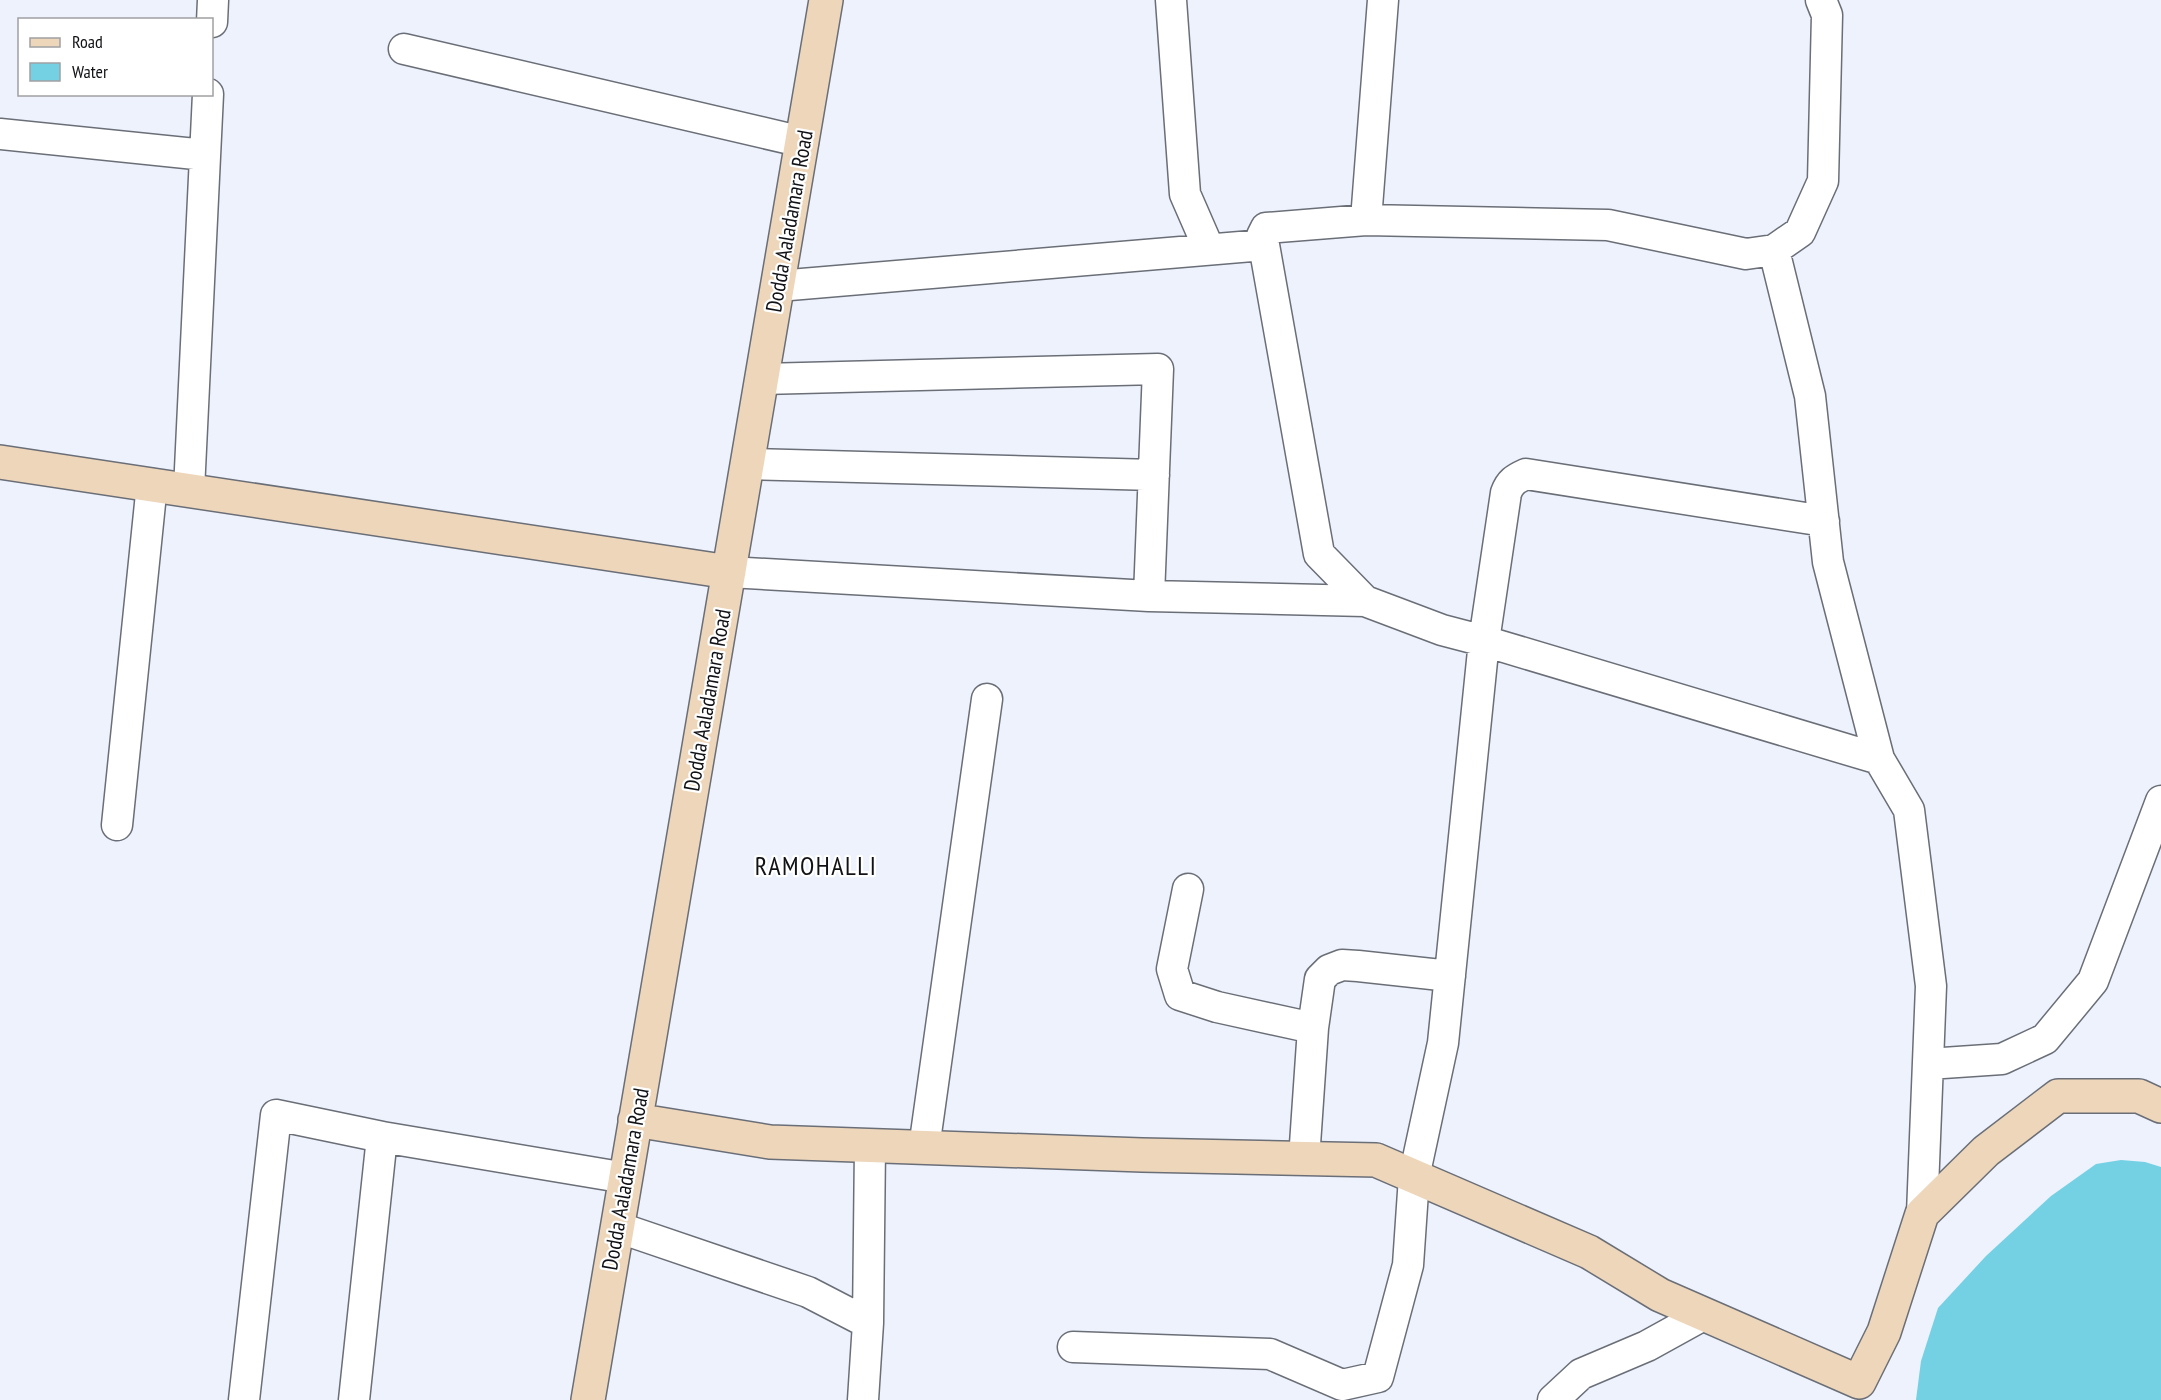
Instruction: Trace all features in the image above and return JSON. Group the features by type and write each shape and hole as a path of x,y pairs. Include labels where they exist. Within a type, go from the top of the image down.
{"street":[{"path":"212,18 213,0"},
{"name":"Dodda Aaladamara Road","path":"588,1400 826,0"},
{"path":"1171,0 1185,194 1209,249"},
{"path":"1366,220 1383,0"},
{"path":"1365,601 1319,554 1262,236 1266,228 1366,220 1608,225 1746,254 1774,250 1800,232 1823,181 1827,15 1821,0"},
{"path":"404,49 803,142"},
{"path":"189,490 208,96"},
{"path":"0,134 205,155"},
{"path":"778,286 1264,245"},
{"path":"635,1120 770,1142 1376,1160 1589,1252 1660,1295 1859,1382 1884,1332 1922,1214 1930,986 1909,810 1879,759 1828,562 1810,396 1774,250"},
{"path":"762,379 1158,369 1149,596"},
{"path":"0,462 729,572 1149,596 1365,601 1442,630 1879,759"},
{"path":"748,464 1154,475"},
{"path":"1073,1347 1270,1354 1342,1385 1378,1377 1408,1265 1414,1177 1443,1043 1484,641 1509,484 1515,478 1526,474 1824,521"},
{"path":"117,825 153,484"},
{"path":"924,1148 987,699"},
{"path":"1928,1064 2002,1059 2045,1039 2093,981 2161,801"},
{"path":"1188,889 1172,969 1180,995 1217,1007 1313,1028"},
{"path":"1304,1159 1313,1028 1320,979 1329,970 1342,965 1450,976"},
{"path":"1922,1214 1986,1151 2058,1096 2139,1096 2161,1106"},
{"path":"244,1400 276,1115 382,1137 626,1178"},
{"path":"354,1400 382,1137"},
{"path":"863,1400 867,1323 870,1146"},
{"path":"617,1227 808,1292 867,1323"},
{"path":"1553,1400 1581,1374 1647,1346 1705,1314"}],"water":[{"path":"2121,1160 2145,1162 2161,1167 2161,1400 1916,1400 1921,1361 1938,1308 1986,1256 2051,1196 2096,1164"}],"district":[{"name":"RAMOHALLI","path":"816,866"}]}
